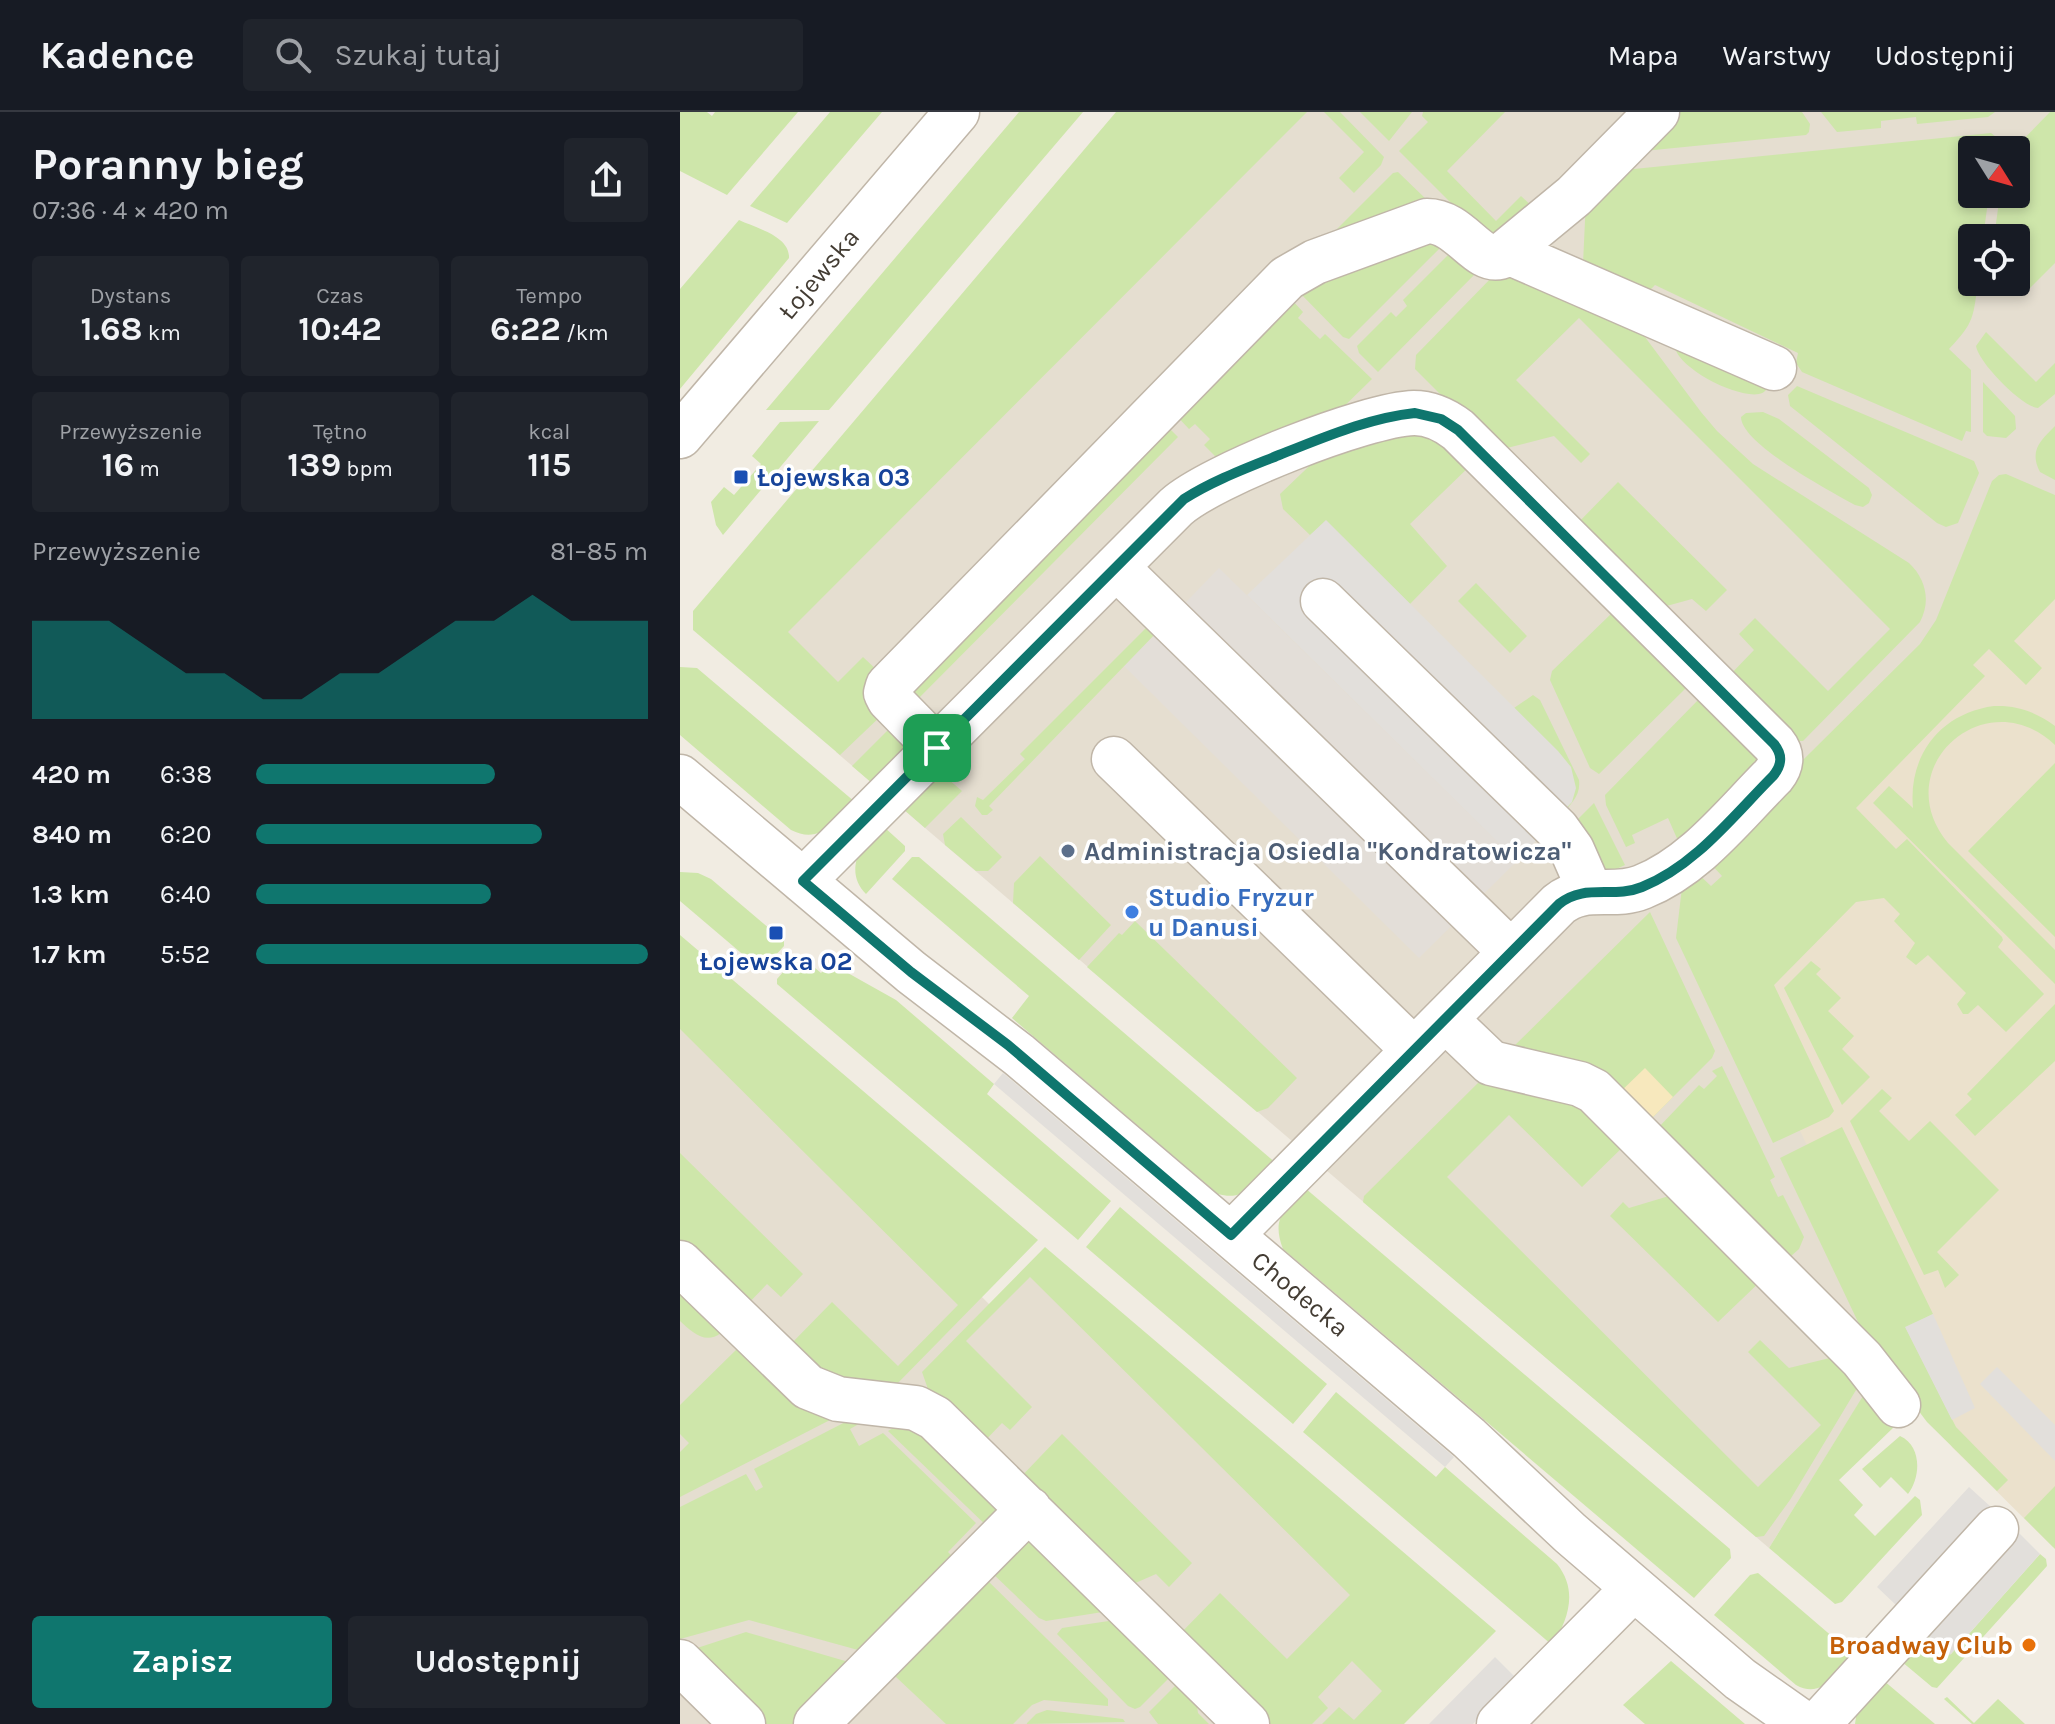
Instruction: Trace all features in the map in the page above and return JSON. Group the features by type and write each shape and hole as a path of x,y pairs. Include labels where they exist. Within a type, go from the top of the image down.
{"street":[{"name":"Łojewska","path":"680,436 957,112"},
{"path":"937,748 889,699 886,693 890,684 1287,278 1315,262 1427,221 1452,227 1490,258 1500,257 1574,196 1657,112"},
{"path":"1571,280 1574,196"},
{"path":"1508,252 1774,368"},
{"path":"803,881 1184,499 1226,476 1343,430 1396,415 1428,415 1451,425 1774,744 1780,753 1780,764 1773,776 1681,866 1630,891 1590,891 1563,900 1231,1235"},
{"path":"1116,567 1511,952"},
{"path":"1323,601 1557,829 1572,850 1590,891"},
{"path":"1114,759 1414,1050"},
{"name":"Chodecka","path":"689,800 803,881 911,972 1008,1045 1476,1444 1557,1520 1740,1679 1804,1724"},
{"path":"1445,1019 1491,1063 1580,1084 1594,1091 1856,1353 1898,1405"},
{"path":"680,1263 808,1387 828,1397 906,1405 930,1414 1247,1724"},
{"path":"816,1724 979,1540 1029,1509"},
{"path":"1818,1724 1996,1529"},
{"path":"1499,1724 1634,1588"},
{"path":"680,1662 743,1724"}],"shaded area":[{"path":"1297,112 2055,112 2055,580 1900,1337 1769,1548 836,752 867,720 781,634"},
{"path":"1326,520 1571,767 1576,788 1572,802 1517,861 1247,595"},
{"path":"1219,568 1517,861 1419,958 1124,666"},
{"path":"2055,579 2053,1547 1952,1447 1704,931"},
{"path":"680,998 992,1307 1039,1259 1456,1671 1403,1724 680,1724"},
{"path":"1003,1073 1454,1457 1445,1467 994,1084"},
{"path":"1933,1314 1975,1408 1952,1420 1905,1327"},
{"path":"1997,1367 2055,1425 2055,1461 1980,1384"},
{"path":"1969,1487 1991,1507 1895,1612 1896,1605 1877,1587"},
{"path":"2018,1532 2040,1554 1950,1655 1927,1635"},
{"path":"1495,1657 1517,1679 1473,1724 1429,1724"}],"green space":[{"path":"680,112 707,112 712,116 715,112 798,112 727,195 680,171"},
{"path":"830,112 882,112 787,223 750,206"},
{"path":"1019,112 1083,112 829,410 766,410"},
{"path":"1116,112 1307,112 788,632 838,682 863,657 880,673 863,690 884,713 840,755 693,630 693,611"},
{"path":"1324,112 1340,112 1384,157 1381,165 1354,193 1339,178 1364,152"},
{"path":"1360,112 1412,112 1389,141"},
{"path":"1423,112 1505,112 1447,171 1496,221 1521,196 1537,211 1487,239 1399,151 1428,122 1422,116"},
{"path":"1669,112 1802,112 1810,124 1806,135 1634,152"},
{"path":"1821,112 1995,112 1988,117 1917,124 1916,117 1881,121 1881,128 1837,132"},
{"path":"2050,112 2055,112 2055,263 2030,288 2030,224 1996,224 1998,208 2030,208 2030,136 2027,136"},
{"path":"1991,133 1995,136 1961,136"},
{"path":"1958,136 1958,208 1987,208 1985,224 1958,224 1958,296 1976,296 1968,325 1949,349 1971,370 1971,432 1966,431 1962,441 1802,372 1796,363 1798,353 1655,285 1642,298 1583,264 1586,199 1614,171"},
{"path":"1398,172 1427,200 1318,248 1393,173"},
{"path":"739,220 778,238 788,250 789,258 680,389 680,289"},
{"path":"1417,237 1443,245 1349,339 1343,337 1298,291"},
{"path":"1454,249 1479,270 1378,372 1359,353 1357,346 1391,312 1396,317 1407,306 1403,300"},
{"path":"1503,269 1642,333 1717,431 1753,464 1915,569 1923,583 1926,598 1920,622 1803,741 1789,741 1727,678 1754,650 1739,634 1755,618 1828,691 1890,629 1579,318 1516,380 1590,454 1581,463 1554,436 1507,448 1488,442 1415,369 1416,355"},
{"path":"1291,299 1303,312 1298,318 1320,339 1325,334 1372,379 1325,425 1217,458 1204,445 1210,439 1195,424 1189,429 1172,411"},
{"path":"1986,332 2036,382 2055,363 2055,394 2038,408 2012,392 1979,353 1976,346"},
{"path":"1675,348 1769,387 1761,394 1749,394 1724,387 1698,373 1679,356"},
{"path":"1983,382 2015,416 2016,429 2006,438 1987,436 1983,432"},
{"path":"1797,386 1974,461 1979,473 1958,523 1946,527 1937,523 1790,406 1788,395"},
{"path":"1763,412 1779,419 1869,488 1872,495 1869,503 1863,507 1855,505 1771,453 1745,428 1741,417 1746,413"},
{"path":"819,421 723,535 716,525 711,502 724,487 734,495 761,464 752,456 780,422"},
{"path":"1162,421 1178,437 913,704 897,689"},
{"path":"1409,425 1473,463 1410,524 1447,566 1410,604 1326,521 1310,535 1283,509 1280,494 1326,450"},
{"path":"2055,426 2055,480 2040,472 2036,452"},
{"path":"2006,474 2055,495 2055,599 2014,641 2042,668 2026,685 1989,649 1973,665 1985,676 1856,808 1896,849 1907,839 2002,937 1998,947 2044,994 2006,1032 1978,1005 1968,1014 1963,1014 1957,1004 1966,993 1928,955 1916,965 1906,957 1915,943 1894,921 1900,914 1884,898 1856,902 1774,985 1834,1111 1829,1117 1773,1143 1676,938 1683,879 1693,869 1711,886 1722,876 1708,861 1698,864 1920,644 1936,620 1992,481"},
{"path":"1618,482 1727,590 1706,611 1692,599 1663,607 1573,528"},
{"path":"1476,583 1527,636 1510,653 1458,601"},
{"path":"1612,613 1687,687 1599,774 1590,768 1550,680 1552,671"},
{"path":"1148,626 1158,631 989,806 993,810 982,815 975,806 977,797 983,800 1025,759 1020,754"},
{"path":"680,667 697,668 855,802 819,833 810,835 791,830 680,735"},
{"path":"1533,695 1540,700 1579,780 1577,795 1561,815 1514,708"},
{"path":"1701,697 1758,755 1759,765 1683,852 1668,818 1632,835 1635,843 1626,847 1606,805 1605,795"},
{"path":"1994,706 2018,708 2048,721 2055,726 2055,745 2028,727 2000,722 1974,727 1952,741 1936,762 1929,787 1932,815 1948,843 2055,950 2055,984 1873,803 1889,786 1913,808 1916,771 1922,754 1932,740 1958,717"},
{"path":"895,723 912,745 873,784 852,766"},
{"path":"2055,763 2055,937 1968,851"},
{"path":"940,772 962,791 925,828 902,808"},
{"path":"1594,803 1625,865 1595,879 1570,827"},
{"path":"961,817 1002,857 988,871 976,871 945,845 943,834"},
{"path":"884,827 905,846 905,851 866,894 856,878 857,858"},
{"path":"1040,856 1111,925 1079,960 1013,903 1014,883"},
{"path":"912,857 919,857 1277,1164 1244,1193 1218,1194 1012,1018 1029,996 892,879"},
{"path":"680,872 698,873 711,879 784,941 784,946 760,969 680,901"},
{"path":"1650,912 1715,1051 1712,1058 1652,1118 1511,1049"},
{"path":"1135,921 1297,1078 1268,1108 1257,1112 1087,967 1119,933 1122,935"},
{"path":"680,935 1038,1240 895,1386 831,1384 787,1348 832,1302 898,1366 958,1305 680,1029"},
{"path":"797,956 821,973 830,963 896,1000 994,1084 987,1094 1111,1201 1078,1240 777,984 777,979"},
{"path":"1811,961 1821,969 1816,974 1841,998 1828,1011 1854,1036 1842,1049 1870,1077 1842,1105 1784,988"},
{"path":"2055,1004 2055,1061 1975,1136 1955,1115 1972,1099 1967,1094"},
{"path":"1722,1066 1775,1177 1770,1180 1778,1197 1783,1195 1804,1237 1799,1249 1790,1257 1657,1129 1699,1085 1704,1089 1717,1076 1712,1071"},
{"path":"1482,1079 1577,1094 1628,1142 1582,1187 1509,1115 1447,1177 1758,1487 1821,1425 1748,1352 1760,1340 1789,1368 1846,1354 1859,1385 1790,1500 1764,1536 1756,1537 1363,1202 1364,1196"},
{"path":"1882,1089 1892,1098 1879,1111 1909,1141 1930,1121 1999,1190 1937,1252 1959,1275 1945,1288 1938,1270 1924,1275 1850,1121"},
{"path":"1842,1127 1933,1314 1906,1328 1956,1427 2008,1480 1997,1491 1927,1422 1869,1345 1780,1158"},
{"path":"680,1153 803,1274 781,1297 767,1284 743,1309 680,1247"},
{"path":"1305,1188 1730,1549 1731,1558 1694,1598 1283,1249 1279,1221"},
{"path":"1679,1193 1764,1278 1718,1322 1610,1216 1623,1202 1629,1208"},
{"path":"1120,1207 1327,1384 1293,1424 1086,1247"},
{"path":"1045,1247 1496,1631 1404,1724 1322,1724 1339,1707 1354,1720 1382,1691 1352,1661 1318,1697 1328,1708 1312,1724 1263,1724 1176,1638 1220,1593 1287,1659 1350,1595 1030,1277 966,1341 1032,1407 1010,1430 1002,1423 980,1446 929,1392 922,1372"},
{"path":"680,1278 721,1333 704,1337 680,1321"},
{"path":"738,1348 834,1416 680,1497 680,1452 689,1443 680,1434 680,1405"},
{"path":"1866,1391 1894,1421 1894,1427 1839,1480 1863,1505 1854,1515 1875,1536 1915,1496 1920,1500 1922,1515 1842,1602 1835,1604 1769,1548"},
{"path":"1336,1392 1436,1477 1445,1467 1557,1564 1567,1584 1569,1604 1563,1625 1552,1645 1303,1432"},
{"path":"915,1415 1002,1499 992,1531 888,1431"},
{"path":"873,1416 850,1429 859,1446 883,1433 976,1523 948,1552 957,1561 869,1651 749,1620 680,1639 680,1507 746,1474 756,1491 763,1487 754,1469 855,1417"},
{"path":"1062,1434 1192,1563 1169,1587 1156,1574 1124,1588 1016,1482"},
{"path":"1900,1436 1916,1454 1917,1471 1908,1494 1891,1477 1880,1488 1862,1469"},
{"path":"2055,1486 2055,1549 2024,1518"},
{"path":"1020,1533 1109,1611 1046,1621 1039,1618 990,1571"},
{"path":"2040,1554 2046,1559 2047,1566 1937,1688 1901,1661 1928,1635 1951,1654"},
{"path":"1758,1573 1855,1656 1822,1687 1805,1689 1796,1685 1714,1615 1750,1575"},
{"path":"984,1577 1108,1699 1108,1706 1044,1700 1032,1705 1013,1724 946,1724 896,1677 894,1674"},
{"path":"1122,1619 1171,1676 1135,1709 1128,1706 1057,1634 1062,1628"},
{"path":"746,1632 852,1663 803,1724 758,1724 691,1650"},
{"path":"1671,1661 1745,1724 1645,1724 1623,1705"},
{"path":"1883,1680 1935,1724 1855,1724 1857,1710"},
{"path":"1178,1683 1194,1687 1198,1713 1209,1724 1158,1724 1149,1712"},
{"path":"1947,1697 1974,1723 1998,1699 2025,1724 1972,1724 1944,1699"},
{"path":"1047,1710 1123,1719 1125,1722 1026,1724 1036,1714"}],"sand":[{"path":"1645,1068 1673,1097 1652,1118 1617,1095"}],"place":[{"name":"Łojewska 03","path":"741,477"},
{"name":"Administracja Osiedla \"Kondratowicza\"","path":"1068,851"},
{"name":"Studio Fryzur u Danusi","path":"1132,912"},
{"name":"Łojewska 02","path":"776,933"},
{"name":"Broadway Club","path":"2029,1645"}],"route":[{"path":"1415,413 1441,419 1458,430 1774,744 1781,756 1779,768 1773,776 1678,869 1639,889 1621,893 1584,892 1568,897 1559,904 1231,1235 1008,1045 911,972 803,881 937,748 1184,499 1226,476 1343,430 1415,413"}]}
